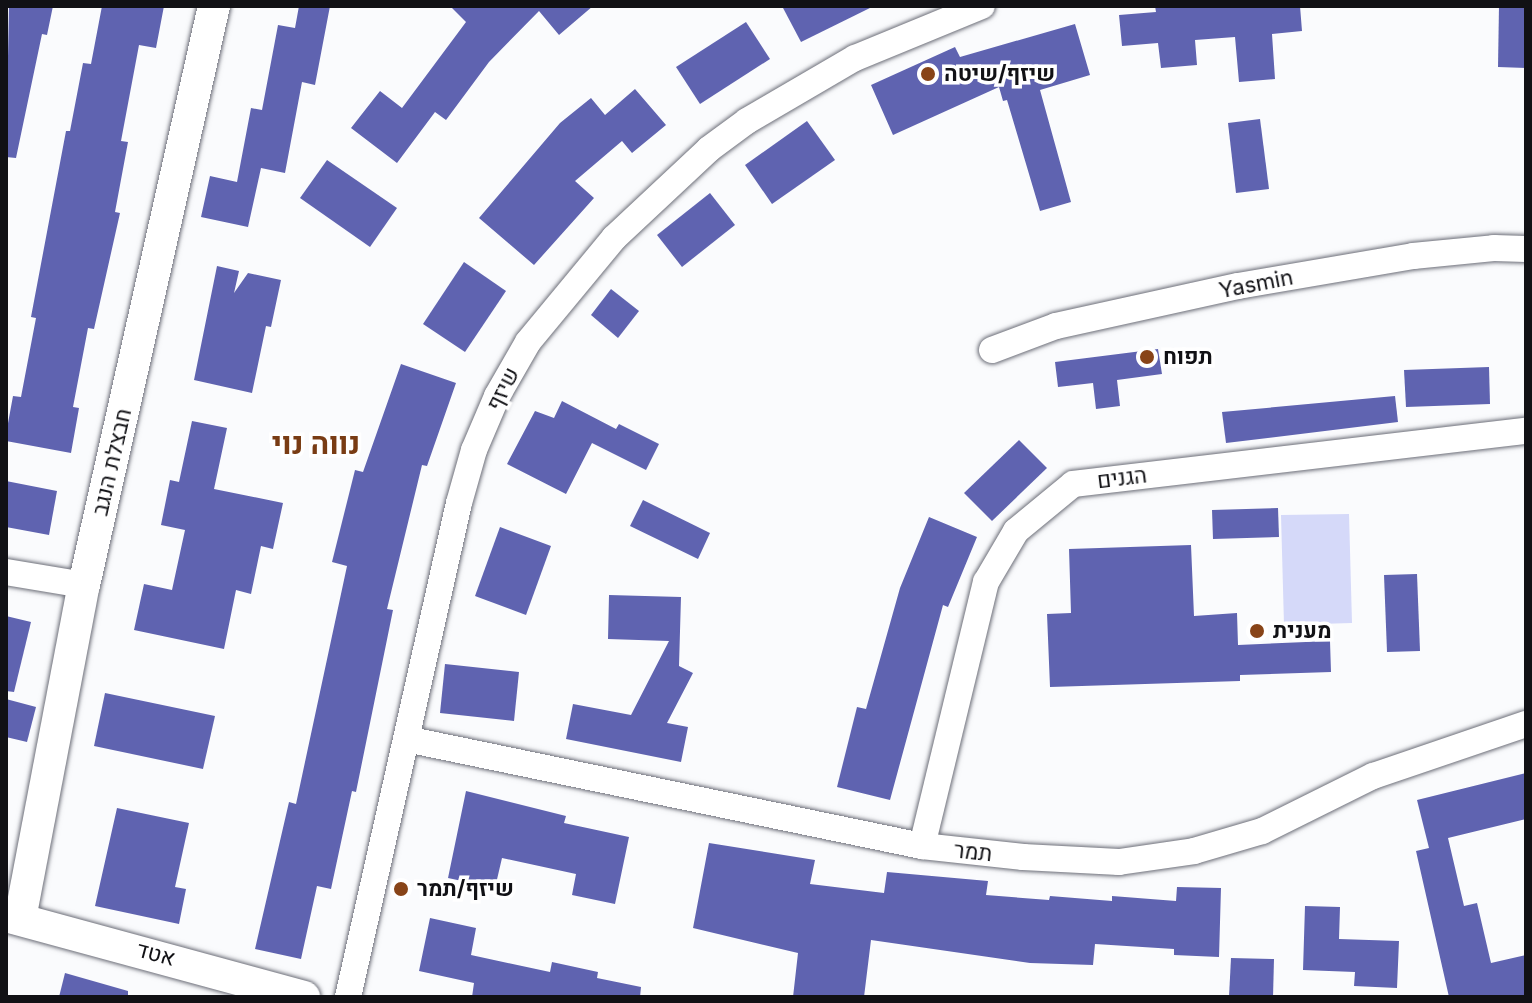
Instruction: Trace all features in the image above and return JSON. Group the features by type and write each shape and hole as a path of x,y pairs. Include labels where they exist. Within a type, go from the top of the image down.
{"street":[{"name":"חבצלת הנגב","path":"13,917 214,6"},
{"name":"שיזף","path":"348,997 459,503 474,450 497,396 528,342 559,300 614,238 709,149 747,121 855,58 982,6"},
{"name":"Yasmin","path":"992,350 1056,326 1238,286 1413,256 1494,248 1526,249"},
{"name":"הגנים","path":"922,846 986,582 1016,531 1073,484 1526,431"},
{"path":"6,572 84,585"},
{"name":"תמר","path":"406,739 922,846 1023,857 1119,862 1194,851 1262,831 1373,776 1526,724"},
{"name":"אטד","path":"13,917 304,997"}],"shaded area":[{"path":"1349,514 1352,623 1284,625 1281,515"}],"building":[{"path":"9,6 53,6 47,35 42,34 16,158 6,157"},
{"path":"102,6 164,6 156,48 139,45 121,141 128,142 115,212 120,213 94,329 88,328 73,407 79,408 71,453 6,441 6,434 13,396 21,397 36,318 31,317 66,131 70,131 83,63 91,64"},
{"path":"299,6 330,6 315,85 302,82 285,173 261,168 248,227 201,217 210,176 237,182 251,108 262,110 278,25 295,28"},
{"path":"450,6 593,6 559,35 539,11 489,62 446,120 435,112 397,163 351,128 380,91 402,108 466,22"},
{"path":"782,6 874,6 801,42"},
{"path":"1155,6 1300,6 1302,31 1272,34 1275,79 1239,82 1235,37 1195,40 1197,65 1161,68 1158,43 1122,46 1119,15 1156,12"},
{"path":"1499,6 1526,6 1526,68 1498,67"},
{"path":"746,22 770,59 700,104 676,67"},
{"path":"1075,24 1090,75 1040,90 1071,202 1040,211 1007,100 1003,101 999,87 893,135 871,85 955,47 960,57"},
{"path":"635,89 666,125 632,153 622,141 575,181 594,198 534,265 479,218 560,123 591,98 605,115"},
{"path":"1260,119 1269,189 1236,193 1228,123"},
{"path":"807,121 835,160 772,204 745,165"},
{"path":"327,160 397,208 370,247 300,198"},
{"path":"710,193 735,225 682,267 657,235"},
{"path":"464,262 506,291 465,352 423,324"},
{"path":"217,266 239,271 234,293 248,273 281,280 271,327 266,326 252,393 194,380"},
{"path":"611,289 639,311 618,338 591,315"},
{"path":"1158,349 1162,374 1117,380 1120,406 1096,409 1093,383 1058,387 1055,362"},
{"path":"401,364 456,383 427,466 422,465 387,609 393,610 356,792 352,791 331,889 317,886 301,959 255,949 289,802 296,804 347,566 332,562 355,470 363,472"},
{"path":"1489,367 1490,404 1406,407 1404,370"},
{"path":"1395,396 1398,422 1226,443 1222,412"},
{"path":"562,401 616,429 619,424 659,444 646,470 592,443 566,494 507,464 535,411 554,418"},
{"path":"192,421 227,428 214,489 283,503 273,549 261,546 251,594 236,590 224,649 134,630 144,584 172,590 185,530 161,525 170,480 179,482"},
{"path":"1019,440 1047,468 992,521 964,493"},
{"path":"6,481 57,491 49,535 6,527"},
{"path":"643,500 710,533 698,559 630,526"},
{"path":"1278,508 1279,537 1213,539 1212,510"},
{"path":"929,517 977,537 948,607 943,605 890,800 837,787 857,707 866,709 900,588"},
{"path":"500,527 551,546 526,615 475,596"},
{"path":"1191,545 1194,616 1237,613 1238,645 1330,641 1331,672 1240,675 1240,681 1050,687 1047,614 1071,613 1069,549"},
{"path":"1417,574 1420,651 1387,652 1384,575"},
{"path":"609,595 681,597 679,666 693,673 667,723 688,727 681,762 566,739 573,704 631,715 669,641 608,639"},
{"path":"6,616 31,622 14,692 6,691"},
{"path":"445,664 519,672 514,721 440,713"},
{"path":"105,693 215,716 203,769 94,746"},
{"path":"6,699 36,707 27,742 6,737"},
{"path":"1526,773 1526,819 1448,838 1464,906 1477,903 1491,963 1526,955 1526,997 1449,997 1416,851 1429,848 1417,800"},
{"path":"466,791 566,816 564,823 629,837 615,904 572,895 576,874 502,858 495,888 448,878"},
{"path":"117,808 189,823 175,887 186,889 179,924 95,906"},
{"path":"709,843 815,860 810,884 884,893 887,872 988,881 986,895 1049,900 1050,896 1112,901 1112,896 1176,901 1177,887 1221,888 1219,957 1174,955 1174,949 1095,944 1093,965 1030,963 871,940 864,997 793,997 798,953 693,928"},
{"path":"1305,906 1340,907 1339,939 1399,941 1397,988 1354,986 1355,972 1303,970"},
{"path":"430,918 476,928 471,955 550,972 552,962 598,972 597,978 641,987 640,997 472,997 474,983 419,971"},
{"path":"1231,958 1274,959 1273,997 1229,997"},
{"path":"65,973 128,991 128,997 59,997"}],"place":[{"name":"שיזף/שיטה","path":"928,74"},
{"name":"תפוח","path":"1147,357"},
{"name":"מענית","path":"1257,631"},
{"name":"שיזף/תמר","path":"401,889"}],"district":[{"name":"נווה נוי","path":"316,443"}]}
